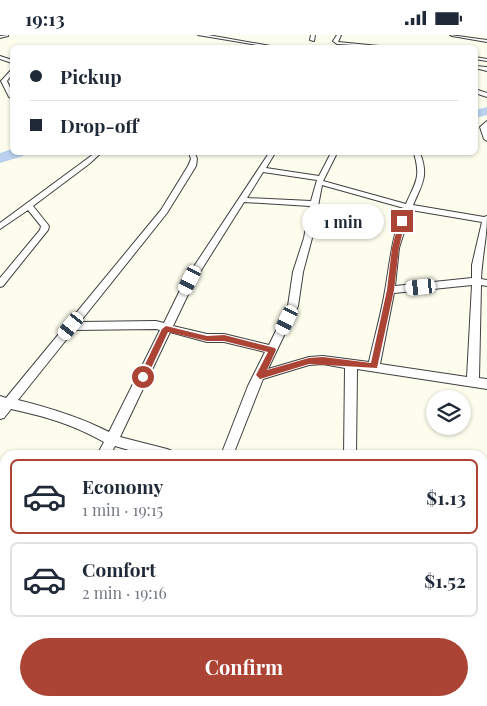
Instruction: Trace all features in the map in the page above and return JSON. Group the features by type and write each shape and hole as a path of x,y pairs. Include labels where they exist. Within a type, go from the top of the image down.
{"street":[{"path":"0,37 6,35"},
{"path":"200,35 262,45"},
{"path":"339,35 335,43 366,45"},
{"path":"452,35 487,41"},
{"path":"356,44 360,38"},
{"path":"10,74 4,81 10,93"},
{"path":"487,123 483,127 487,139"},
{"path":"0,227 96,155"},
{"path":"0,414 5,401 71,326 164,211 192,166 194,159 193,155"},
{"path":"106,450 190,280 271,155"},
{"path":"228,450 260,375 293,306 298,273 320,180 333,155"},
{"path":"374,366 402,221 421,178 422,169 418,155"},
{"path":"262,170 320,180 408,207 486,224 477,265 473,381"},
{"path":"243,200 315,204"},
{"path":"0,284 44,230 45,226 28,205"},
{"path":"390,290 476,281 487,283"},
{"path":"71,326 150,325 207,339 224,338 272,350"},
{"path":"260,375 309,361 351,363 487,384"},
{"path":"350,450 351,363"},
{"path":"5,401 58,415 84,425 112,441 147,450"}],"waterway":[{"path":"478,113 487,111"},
{"path":"0,158 10,155"}],"route":[{"path":"143,377 166,329 207,339 224,338 272,350 260,375 309,361 323,360 374,366 402,221"}]}
